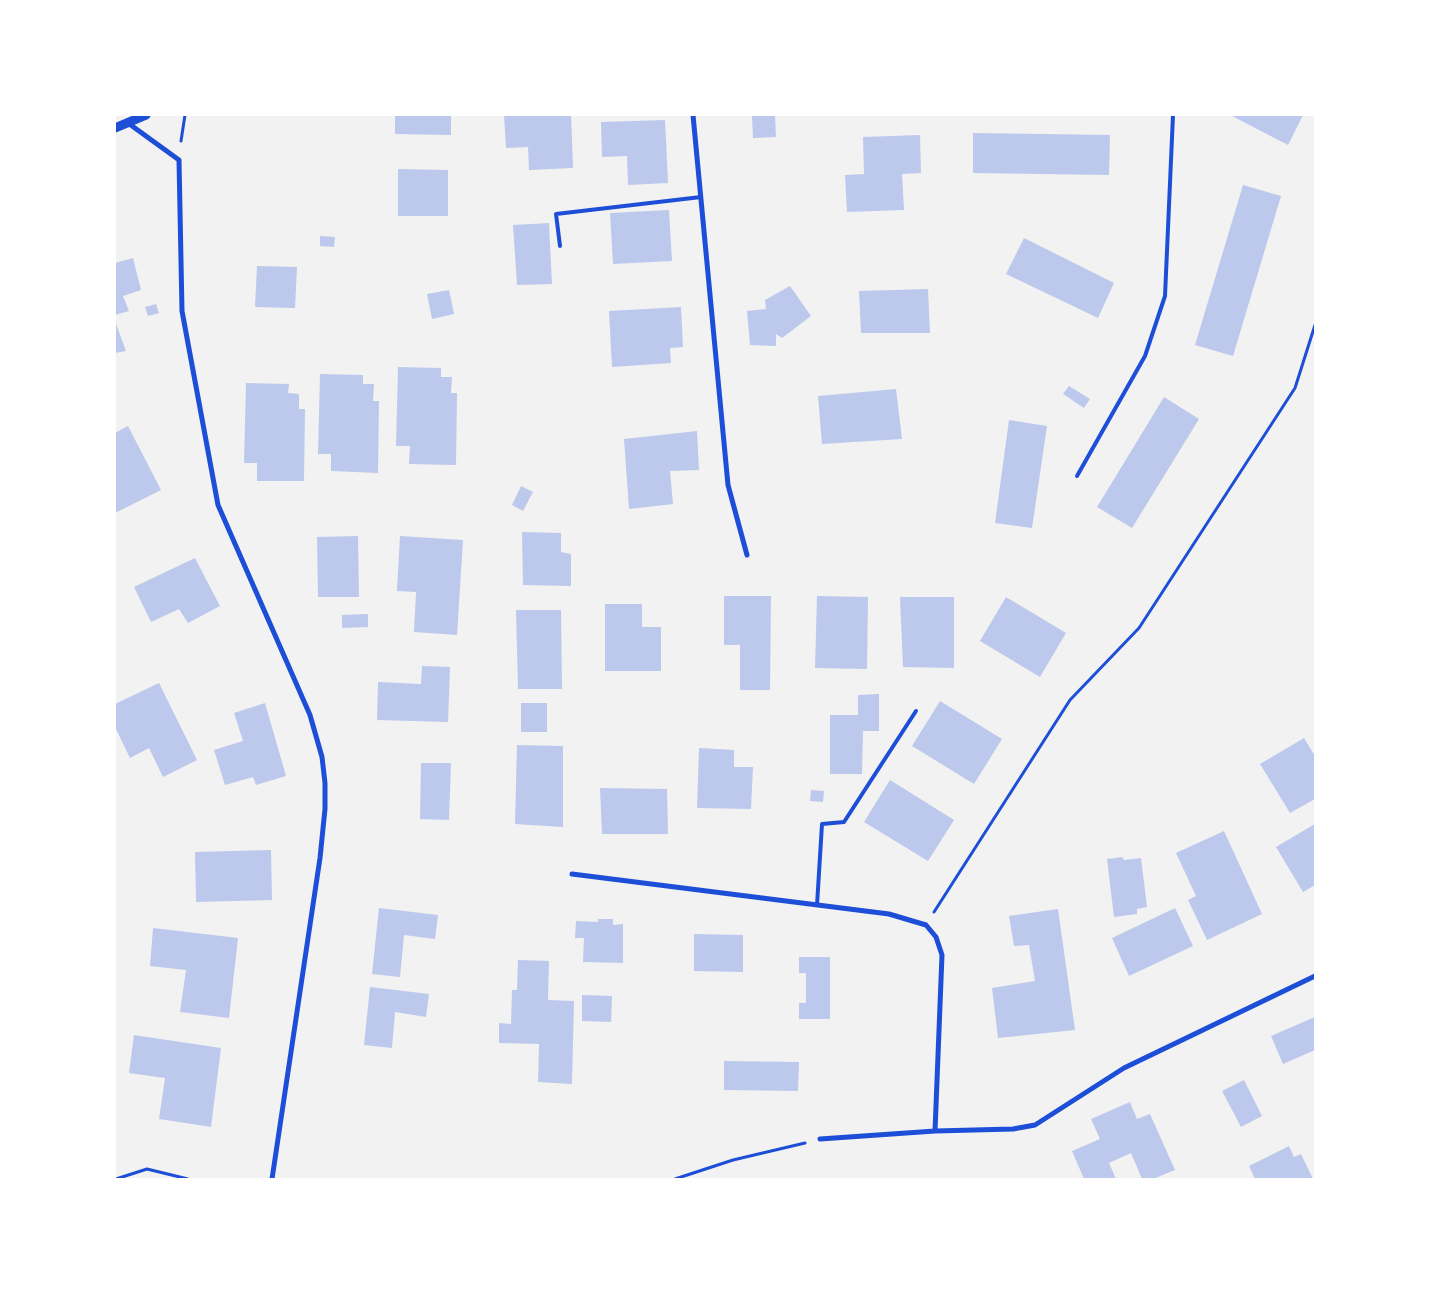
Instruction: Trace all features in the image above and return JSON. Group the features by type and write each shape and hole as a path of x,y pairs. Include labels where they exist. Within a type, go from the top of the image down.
{"street":[{"path":"115,128 130,119 146,115"},
{"path":"693,115 728,485 747,555"},
{"path":"130,119 179,160 182,310 218,505 310,715 322,757 325,809 320,858 272,1179"},
{"path":"572,874 889,914 926,925 936,937 942,955 935,1131"},
{"path":"820,1140 935,1131 1013,1129 1035,1126 1124,1068 1315,976"}],"lane":[{"path":"1077,476 1145,356 1165,296 1173,115"},
{"path":"560,246 556,214 701,197"},
{"path":"817,905 822,824 844,822 916,711"}],"path":[{"path":"179,160 185,115"},
{"path":"926,925 1070,700 1144,620 1295,388 1315,325"},
{"path":"675,1179 732,1160 820,1140"},
{"path":"116,1179 147,1169 188,1179"}],"building":[{"path":"395,115 451,115 451,135 395,134"},
{"path":"504,115 571,115 573,168 529,170 528,147 506,148"},
{"path":"775,115 776,137 753,138 752,116"},
{"path":"1230,115 1303,115 1288,145"},
{"path":"665,120 668,183 628,185 627,156 602,157 601,122"},
{"path":"973,133 1110,135 1109,175 973,173"},
{"path":"920,135 921,173 902,174 904,210 847,212 845,175 864,174 863,137"},
{"path":"398,169 448,170 448,216 398,216"},
{"path":"1243,185 1281,196 1233,356 1195,345"},
{"path":"669,210 672,261 613,264 610,213"},
{"path":"549,223 552,284 517,285 513,225"},
{"path":"320,236 335,237 334,247 320,246"},
{"path":"1024,238 1114,283 1098,318 1006,274"},
{"path":"133,258 141,290 123,296 129,311 115,315 115,263"},
{"path":"257,266 297,267 295,308 255,307"},
{"path":"790,286 811,316 782,338 776,334 776,346 750,345 747,311 766,309 765,300"},
{"path":"928,289 930,333 861,333 859,291"},
{"path":"449,290 454,314 432,319 427,294"},
{"path":"156,304 159,313 148,316 145,307"},
{"path":"681,307 683,347 670,348 671,363 612,367 609,311"},
{"path":"115,321 126,351 115,353"},
{"path":"398,367 441,368 441,377 452,377 451,393 457,393 456,465 409,464 410,446 396,446"},
{"path":"320,374 363,375 363,384 374,384 373,401 379,401 378,473 331,471 331,454 318,454"},
{"path":"246,383 289,384 288,393 299,394 299,409 305,409 304,481 257,481 257,463 244,463"},
{"path":"1069,386 1090,399 1084,408 1063,394"},
{"path":"896,389 902,439 822,444 818,396"},
{"path":"1164,397 1199,419 1132,528 1097,507"},
{"path":"1009,420 1047,426 1032,528 995,523"},
{"path":"128,426 161,490 115,513 115,433"},
{"path":"697,431 699,470 670,471 673,504 629,509 624,439"},
{"path":"521,486 533,492 523,511 512,505"},
{"path":"522,532 561,533 561,552 571,554 571,586 523,585"},
{"path":"358,536 359,597 318,597 317,537"},
{"path":"400,536 463,540 457,635 414,632 416,592 397,591"},
{"path":"195,558 220,606 188,623 179,609 151,622 134,587"},
{"path":"724,596 771,596 770,690 740,690 740,645 724,645"},
{"path":"817,596 868,597 867,669 815,668"},
{"path":"900,597 954,597 954,668 903,667"},
{"path":"1006,597 1066,633 1040,677 980,641"},
{"path":"605,604 642,604 642,627 661,627 661,671 605,671"},
{"path":"516,610 561,610 562,689 518,689"},
{"path":"368,614 368,627 342,628 342,615"},
{"path":"422,666 450,667 448,722 377,720 378,682 421,684"},
{"path":"159,683 197,760 163,777 149,748 130,758 115,727 115,704"},
{"path":"879,694 879,731 863,731 862,774 830,774 830,715 858,715 858,695"},
{"path":"940,701 1002,739 974,784 912,746"},
{"path":"265,703 286,776 256,785 253,777 225,785 214,750 243,741 234,713"},
{"path":"521,703 547,703 547,732 521,732"},
{"path":"1304,738 1315,756 1315,799 1290,813 1260,764"},
{"path":"517,745 563,746 563,827 515,824"},
{"path":"699,748 734,750 734,767 753,767 751,809 697,808"},
{"path":"421,763 451,763 449,820 420,819"},
{"path":"890,780 954,820 928,861 864,822"},
{"path":"600,788 667,789 668,834 602,834"},
{"path":"811,790 824,791 823,802 810,801"},
{"path":"1315,824 1315,885 1303,892 1276,847"},
{"path":"1224,831 1262,914 1207,940 1188,900 1196,896 1176,853"},
{"path":"271,850 272,900 196,902 195,852"},
{"path":"1122,857 1124,860 1141,858 1147,907 1137,909 1137,914 1114,917 1107,859"},
{"path":"379,908 438,915 435,939 404,935 400,977 372,974"},
{"path":"1175,908 1193,946 1129,976 1112,938"},
{"path":"1058,909 1075,1030 998,1038 992,988 1035,981 1029,945 1014,946 1009,916"},
{"path":"598,919 613,919 613,925 623,924 623,963 583,962 584,938 575,938 576,921 598,922"},
{"path":"153,928 238,938 229,1018 180,1012 186,970 150,966"},
{"path":"694,934 743,935 743,972 694,971"},
{"path":"799,957 830,957 830,1019 799,1019 799,1003 806,1003 806,973 799,973"},
{"path":"518,960 549,961 548,1000 574,1001 572,1084 538,1082 539,1044 499,1043 499,1023 511,1024 512,990 517,990"},
{"path":"370,987 429,994 426,1017 395,1012 392,1048 364,1045"},
{"path":"582,995 612,996 611,1022 582,1021"},
{"path":"1315,1017 1315,1050 1283,1064 1271,1036"},
{"path":"134,1035 221,1048 211,1127 159,1119 165,1078 129,1073"},
{"path":"724,1061 799,1062 798,1091 724,1090"},
{"path":"1244,1080 1262,1116 1241,1127 1222,1091"},
{"path":"1130,1102 1137,1119 1150,1114 1175,1170 1153,1179 1142,1179 1131,1153 1109,1163 1116,1179 1084,1179 1072,1151 1100,1139 1091,1119"},
{"path":"1289,1146 1294,1157 1301,1154 1313,1179 1255,1179 1249,1166"}]}
